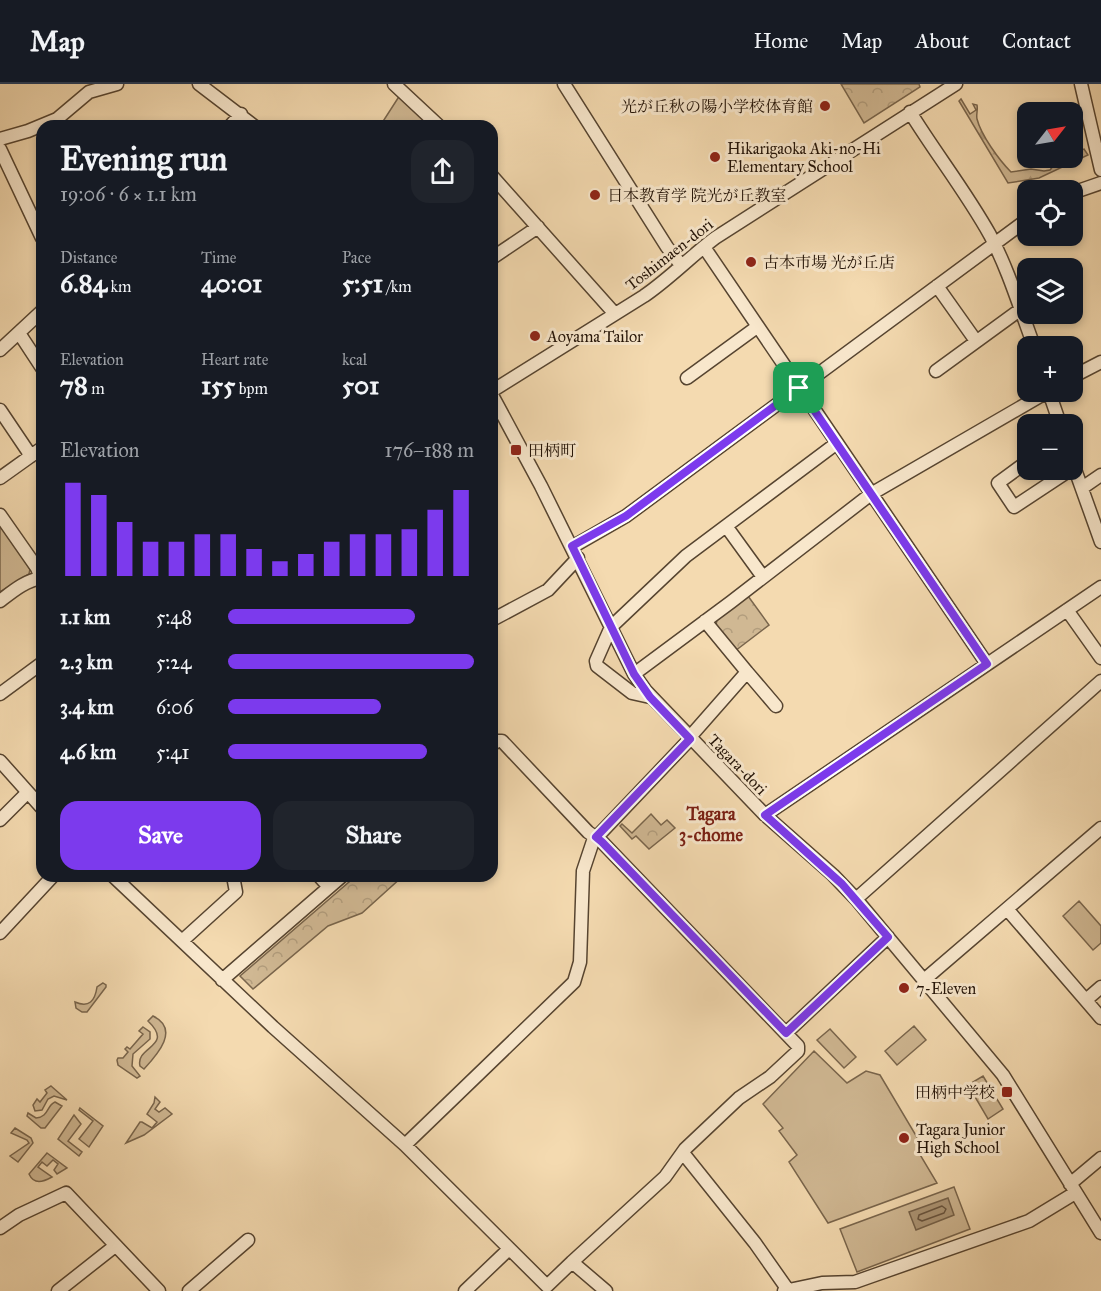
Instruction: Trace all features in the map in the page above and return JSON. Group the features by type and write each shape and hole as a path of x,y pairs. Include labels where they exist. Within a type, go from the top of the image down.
{"street":[{"path":"60,120 89,92 117,84"},
{"path":"199,84 248,120"},
{"path":"394,84 433,120"},
{"path":"564,84 681,265"},
{"name":"Toshimaen-dori","path":"498,389 662,284 704,247 956,84"},
{"path":"1081,84 1101,170"},
{"path":"910,112 965,192 993,243 1017,298"},
{"path":"236,120 241,114"},
{"path":"0,139 36,129"},
{"path":"0,149 36,223"},
{"path":"498,183 615,314"},
{"path":"1083,189 1101,183"},
{"path":"498,254 538,227"},
{"path":"572,546 626,516 1017,227"},
{"path":"704,247 987,664"},
{"path":"937,286 976,342"},
{"path":"936,371 1017,312"},
{"path":"0,350 36,317"},
{"path":"687,378 757,327"},
{"path":"19,333 36,359"},
{"path":"1083,372 1101,362"},
{"path":"634,674 871,494 1031,402"},
{"name":"Tagara-dori","path":"498,404 572,546 634,674 650,697 765,815 856,898 1003,1075 1101,1233"},
{"path":"0,410 31,456"},
{"path":"650,697 632,693 597,666 596,661 611,627 686,556 837,443"},
{"path":"0,478 36,452"},
{"path":"1017,468 998,483 1014,507 1052,480"},
{"path":"1082,488 1101,474"},
{"path":"1078,480 1101,542"},
{"path":"0,515 36,567"},
{"path":"726,526 763,578"},
{"path":"498,617 548,590 578,558"},
{"path":"0,601 36,579"},
{"path":"765,815 1101,587"},
{"path":"1067,610 1101,658"},
{"path":"705,621 776,706"},
{"path":"3,687 36,667"},
{"path":"405,1145 574,982 580,962 583,871 591,845 690,738 747,672"},
{"path":"856,898 1101,681"},
{"path":"119,882 222,980 405,1145 509,1249 545,1289 665,1177 683,1153 739,1098 770,1077 798,1051 798,1046 610,850 588,832 502,741 498,741"},
{"path":"0,761 36,802"},
{"path":"0,820 27,793"},
{"path":"924,980 1101,828"},
{"path":"0,933 47,882"},
{"path":"182,941 236,892 235,882"},
{"path":"324,882 329,887"},
{"path":"222,980 335,882"},
{"path":"1007,909 1101,1018"},
{"path":"786,1033 888,937"},
{"path":"1086,1000 1101,987"},
{"path":"683,1153 755,1243 786,1291 822,1283 855,1282 1029,1221 1073,1189 1101,1158"},
{"path":"0,1228 19,1215 66,1193 159,1291"},
{"path":"189,1291 248,1240"},
{"path":"58,1291 115,1246"},
{"path":"465,1291 509,1249"},
{"path":"572,1262 606,1291"}],"green space":[{"path":"841,84 919,84 920,87 864,123"},
{"path":"400,95 428,120 384,120"},
{"path":"961,99 970,114 976,110 973,104 977,105 977,119 986,140 1011,172 1060,168 1039,178 1008,183 959,101"},
{"path":"1084,149 1088,155 1083,157 1083,150"},
{"path":"0,524 30,569 29,574 0,592"},
{"path":"748,596 769,625 735,651 716,626 717,619"},
{"path":"651,814 661,825 667,820 675,828 649,849 636,836 632,839 620,826 622,824 632,833"},
{"path":"349,882 396,882 362,913 328,926 253,989 240,976"},
{"path":"1079,901 1101,926 1101,943 1093,950 1063,916"},
{"path":"103,983 106,987 87,1012 76,1008 75,1002 88,1004 95,996 97,987"},
{"path":"153,1016 161,1021 166,1035 160,1049 144,1069 140,1066 140,1059 156,1041 157,1036 148,1021"},
{"path":"914,1026 926,1040 897,1065 885,1051"},
{"path":"143,1027 150,1032 150,1039 133,1054 132,1066 140,1076 137,1078 118,1065 117,1060 123,1058 128,1052 125,1049 127,1047 130,1049 143,1034 139,1031"},
{"path":"830,1029 856,1057 844,1068 817,1040"},
{"path":"814,1051 847,1083 866,1071 880,1075 924,1149 919,1153 937,1183 828,1223 789,1162 797,1155 779,1131 783,1128 763,1104"},
{"path":"983,1076 1003,1109 988,1119 968,1085"},
{"path":"51,1086 67,1100 54,1096 48,1099 42,1110 35,1111 33,1105 37,1099 40,1102 47,1093 45,1090"},
{"path":"155,1097 160,1102 155,1109 159,1112 165,1108 172,1114 144,1135 126,1143 140,1122 152,1128 157,1122 147,1114"},
{"path":"55,1102 62,1106 45,1128 41,1128 27,1116 28,1113 36,1118 43,1116"},
{"path":"80,1108 103,1126 89,1147 79,1139 93,1121 79,1110"},
{"path":"74,1115 81,1124 68,1141 82,1152 79,1156 58,1139"},
{"path":"15,1128 31,1138 33,1143 18,1162 10,1156 29,1143 11,1133"},
{"path":"47,1153 67,1168 57,1174 54,1170 58,1164 53,1160 47,1166 42,1162 38,1167 52,1177 42,1181 33,1180 29,1174"},
{"path":"954,1187 970,1229 857,1272 840,1229"}],"water":[{"path":"948,1198 954,1215 916,1230 909,1212"}],"place":[{"name":"光が丘秋の陽小学校体育館","path":"825,106"},
{"name":"Hikarigaoka Aki-no-Hi Elementary School","path":"715,157"},
{"name":"日本教育学 院光が丘教室","path":"595,195"},
{"name":"古本市場 光が丘店","path":"751,262"},
{"name":"Aoyama Tailor","path":"535,336"},
{"name":"田柄町","path":"516,450"},
{"name":"7-Eleven","path":"904,988"},
{"name":"田柄中学校","path":"1007,1092"},
{"name":"Tagara Junior High School","path":"904,1138"}],"district":[{"name":"Tagara 3-chome","path":"711,824"}],"route":[{"path":"799,388 987,664 765,815 842,884 888,937 786,1033 596,837 690,739 650,697 634,674 572,546 626,516 799,388"}]}
